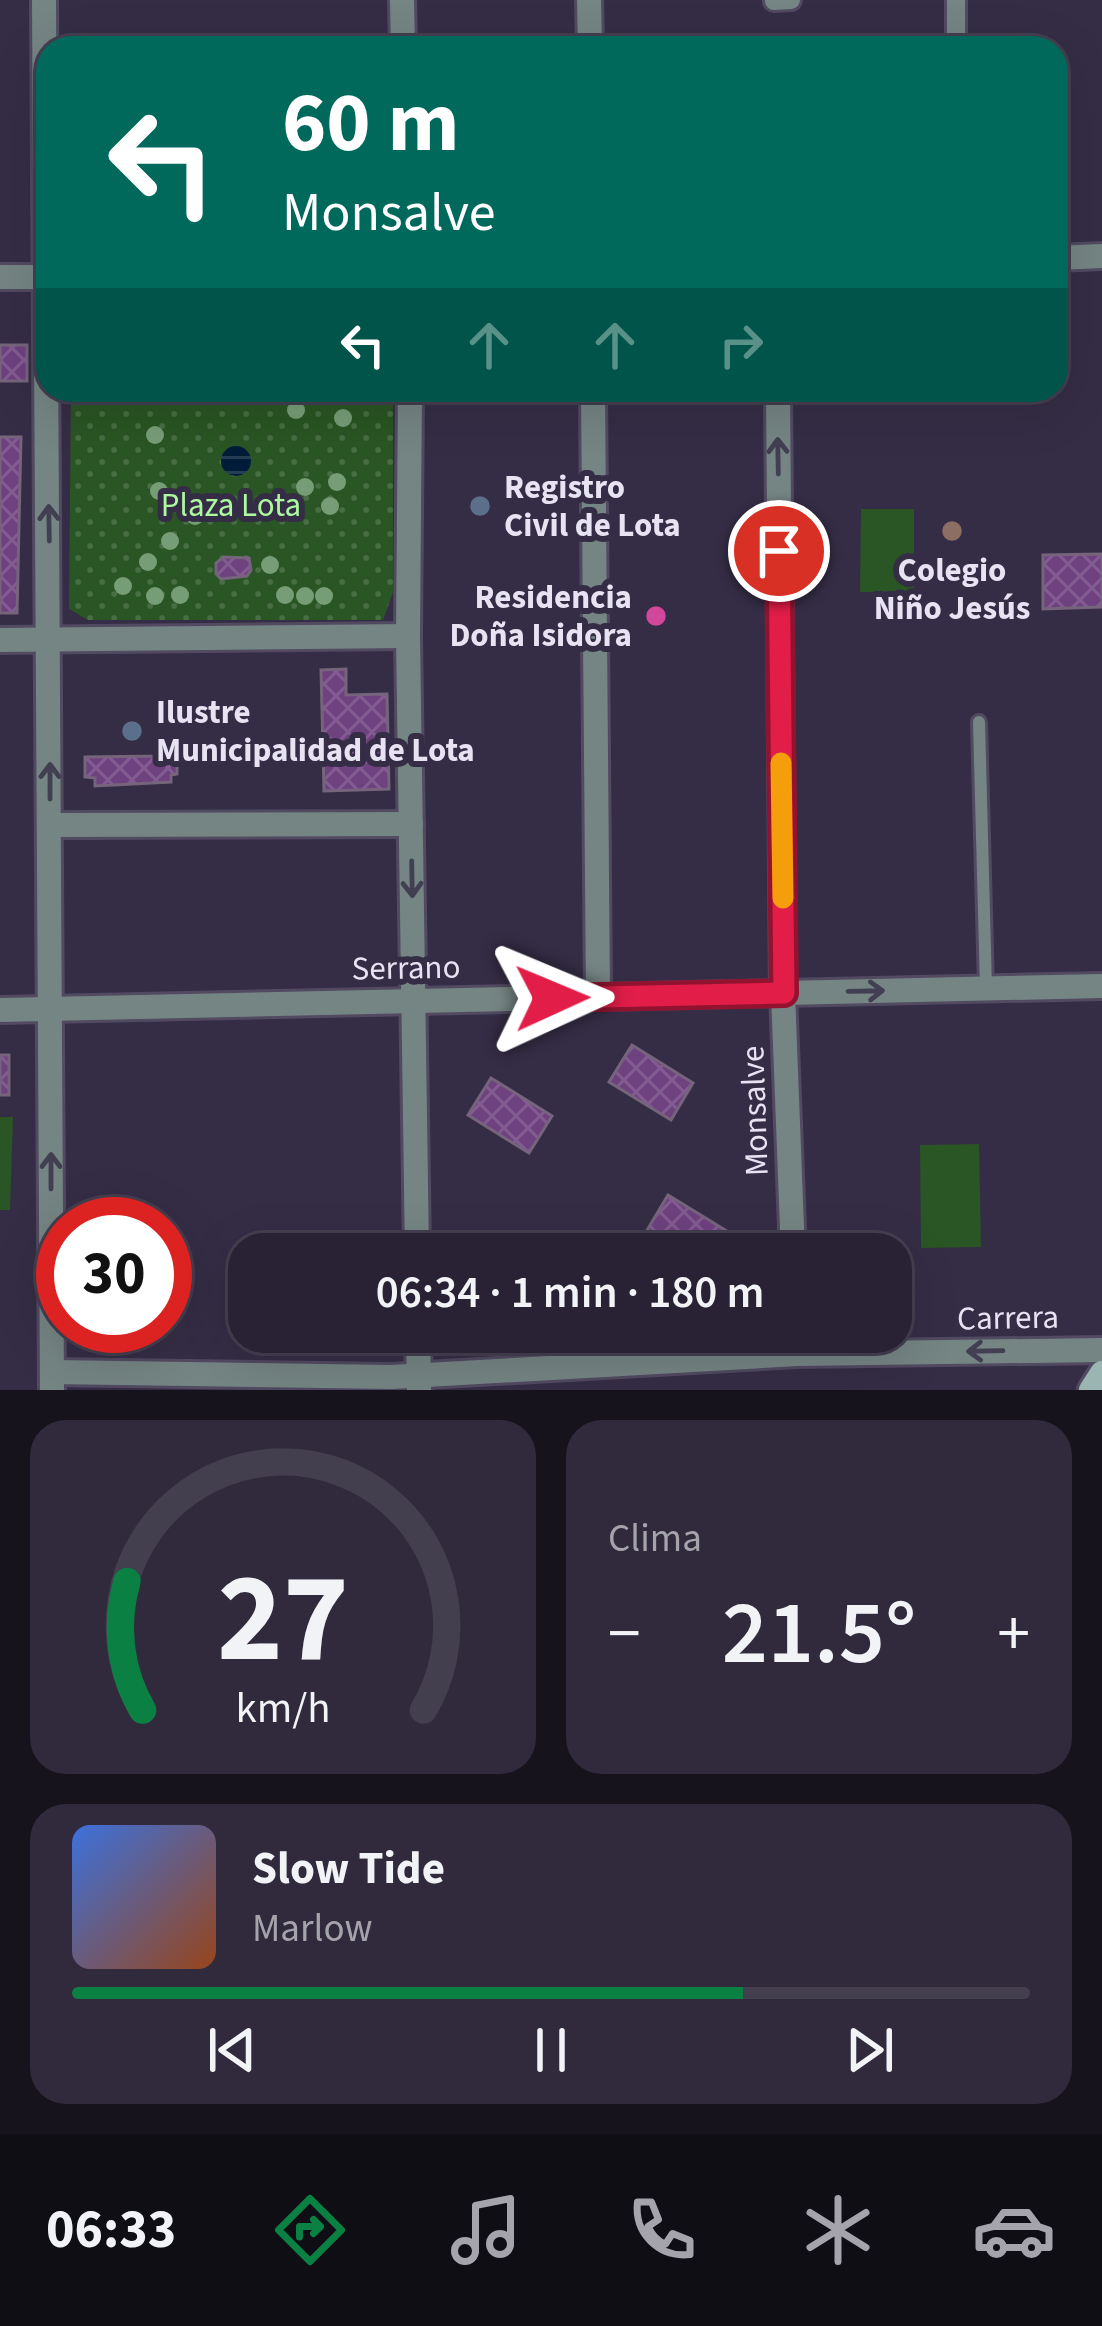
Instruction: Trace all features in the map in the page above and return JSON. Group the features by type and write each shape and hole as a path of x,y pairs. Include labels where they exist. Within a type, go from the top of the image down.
{"main road":[{"path":"1091,1390 1102,1373"}],"street":[{"path":"44,0 44,36"},
{"path":"401,0 402,36"},
{"path":"589,0 590,36"},
{"path":"774,1 790,0"},
{"path":"956,0 956,36"},
{"path":"1068,257 1102,256"},
{"path":"0,277 36,277"},
{"path":"48,402 52,1381"},
{"path":"410,402 408,636 417,1233"},
{"path":"593,402 598,997"},
{"name":"Monsalve","path":"778,402 784,993 792,1233"},
{"path":"0,640 408,636"},
{"path":"50,825 411,824"},
{"name":"Serrano","path":"0,1010 1102,986"},
{"name":"Carrera","path":"912,1346 1102,1350"},
{"path":"418,1353 419,1383"},
{"name":"Carrera","path":"52,1381 419,1383 702,1353"}],"lane":[{"path":"980,722 986,988"}],"green space":[{"name":"Plaza Lota","path":"71,402 393,402 393,592 383,620 88,620 69,609"},
{"path":"861,509 914,509 914,592 860,592"},
{"path":"0,1117 13,1117 10,1210 0,1210"},
{"path":"979,1144 981,1247 921,1248 920,1145"}],"water":[{"path":"236,446 247,450 251,461 247,472 236,476 225,472 221,461 225,450"}],"building":[{"path":"0,345 27,345 27,381 0,381"},
{"path":"0,437 21,437 17,613 0,613"},
{"path":"1102,554 1102,607 1043,609 1043,555"},
{"path":"224,557 249,558 251,570 247,576 221,579 216,563"},
{"path":"346,669 346,695 387,694 389,789 324,791 321,670"},
{"path":"160,748 177,748 177,774 171,775 171,782 95,786 95,778 85,777 85,757 160,756"},
{"path":"632,1045 693,1083 671,1120 609,1082"},
{"path":"0,1055 9,1055 9,1095 0,1095"},
{"path":"491,1078 552,1116 529,1153 468,1115"},
{"path":"668,1195 730,1233 648,1233"}],"slow traffic":[{"path":"781,763 783,898"}],"place":[{"name":"Registro Civil de Lota","path":"480,506"},
{"name":"Colegio Niño Jesús","path":"952,531"},
{"name":"Residencia Doña Isidora","path":"656,616"},
{"name":"Ilustre Municipalidad de Lota","path":"132,731"}],"route":[{"path":"552,998 784,993 779,551"}]}
